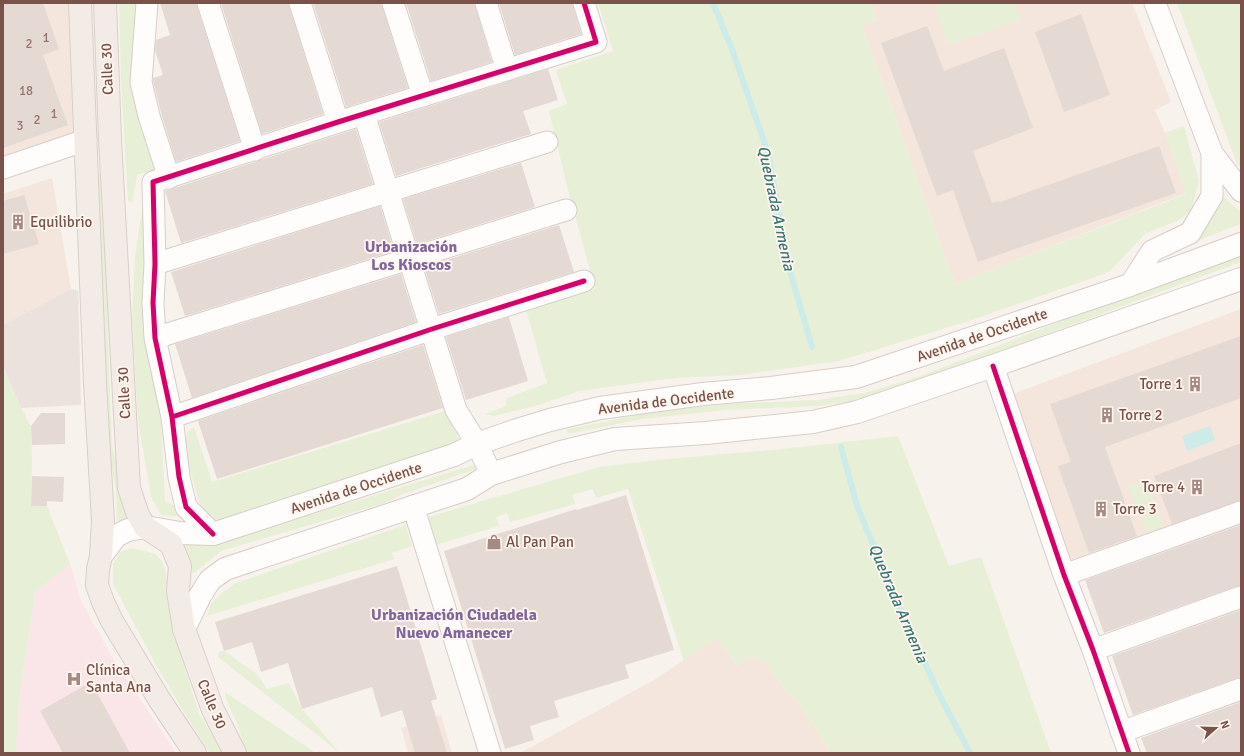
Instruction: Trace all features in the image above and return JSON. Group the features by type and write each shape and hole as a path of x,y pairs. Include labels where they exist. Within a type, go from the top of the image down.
{"main road":[{"name":"Calle 30","path":"80,3 95,383 103,521 101,556 97,585 103,602 139,666 194,753"},
{"name":"Calle 30","path":"105,3 110,139 130,488 138,515 145,527 171,544 180,566 178,591 184,630 213,710 235,753"},
{"name":"Avenida de Occidente","path":"101,556 116,536 128,530 145,527 180,533 213,534 454,455 477,444 514,431 550,420 600,408 704,394 771,388 856,377 1130,285 1241,244"},
{"name":"Avenida de Occidente","path":"184,630 200,596 210,580 225,569 467,489 491,474 561,452 615,439 706,433 813,422 857,412 1241,279"}],"street":[{"path":"147,3 141,82 161,180 155,264 155,338 172,417 179,477 186,507 213,534"},
{"path":"208,3 255,150"},
{"path":"300,3 338,122"},
{"path":"393,3 422,96"},
{"path":"486,3 507,70"},
{"path":"161,180 338,122 596,42 584,3"},
{"path":"1155,3 1212,153 1241,191"},
{"path":"364,114 456,410 477,444 491,474"},
{"path":"3,168 86,140"},
{"path":"155,264 547,142"},
{"path":"1130,285 1152,251 1190,233 1212,196 1212,153"},
{"path":"155,338 566,210"},
{"path":"172,417 432,329 584,281"},
{"path":"993,366 1064,575 1093,650 1129,753"},
{"path":"413,506 490,753"},
{"path":"1064,575 1241,512"},
{"path":"1093,650 1241,597"},
{"path":"1121,732 1241,689"}],"shaded area":[{"path":"3,3 80,3 86,140 3,168"},
{"path":"871,3 1132,3 1171,102 1155,110 1165,133 1186,193 955,284 862,26 877,20"},
{"path":"52,178 71,289 3,325 3,194"},
{"path":"71,289 78,291 81,405 21,408 3,366 3,325"},
{"path":"1241,309 1241,503 1070,566 1010,395"},
{"name":"Clínica Santa Ana","path":"70,564 81,601 112,657 176,753 19,753 16,749 19,701 35,592"},
{"path":"717,638 737,666 750,657 765,662 787,693 797,701 830,753 520,753 654,680"},
{"path":"441,715 452,753 408,753 401,728"}],"green space":[{"path":"119,3 139,3 157,169 137,175 132,203 128,201 121,84"},
{"path":"598,3 871,3 877,20 862,26 955,284 1186,194 1165,133 1184,126 1199,181 1191,211 1177,221 1146,233 1109,272 969,321 839,361 740,375 675,378 579,391 539,405 494,416 485,414 506,406 507,398 547,383 526,310 595,289 567,186 549,111 567,104 556,70 613,51"},
{"path":"947,3 1015,3 1020,20 948,45 935,7"},
{"path":"1177,3 1241,3 1241,168 1237,164"},
{"path":"96,173 102,173 112,444 121,489 130,519 117,521 116,490 107,444"},
{"path":"145,191 165,501 177,507 188,517 161,515 151,497 138,421 132,318 135,256"},
{"path":"1222,196 1241,212 1241,224 1192,243"},
{"path":"1241,254 1241,262 920,381 864,399 819,406 726,410 642,419 568,434 567,429 642,413 725,404 818,400 864,393 918,377 1074,316"},
{"path":"3,366 21,408 31,426 31,506 47,506 70,564 35,592 19,701 16,749 19,753 3,753"},
{"path":"445,411 459,439 455,448 221,525 208,518 201,508 183,446 188,432 194,427 212,482"},
{"path":"898,436 949,566 981,557 1051,753 830,753 797,701 787,693 765,662 750,657 737,666 717,638 684,661 628,489 596,498 593,489 572,495 575,504 510,522 507,513 496,517 499,526 436,545 428,517 599,467"},
{"path":"474,465 476,469 403,494 385,503 221,551 193,574 183,542 217,543"},
{"path":"1146,479 1163,526 1147,532 1129,486"},
{"path":"405,525 412,546 392,553 394,559 207,616 211,604 222,593 236,583"},
{"path":"131,548 155,554 162,561 166,573 167,598 172,626 199,714 223,753 210,753 157,667 113,584 113,564 120,552"},
{"path":"224,651 257,674 267,689 289,683 302,709 340,753 218,657 219,652"},
{"path":"225,692 316,753 247,753 226,699"}],"water":[{"path":"1210,426 1215,440 1187,451 1182,436"}],"building":[{"path":"3,3 43,3 59,49 43,55 68,125 3,148"},
{"path":"160,3 196,3 240,141 176,162 153,81 153,78 163,75 155,50 156,40 170,35"},
{"path":"221,3 288,3 323,114 262,134"},
{"path":"313,3 381,3 408,88 346,107"},
{"path":"406,3 474,3 492,62 431,81"},
{"path":"499,3 572,3 581,34 515,55"},
{"path":"1081,14 1110,95 1064,112 1035,32"},
{"path":"927,26 944,71 1004,48 1033,128 973,151 992,203 1000,202 1159,146 1176,193 978,262 953,190 937,196 881,43"},
{"path":"548,69 558,100 523,111 531,134 396,176 379,122"},
{"path":"356,129 373,184 181,243 165,191"},
{"path":"521,163 535,207 417,244 403,199"},
{"name":"Equilibrio","path":"24,195 39,244 3,254 3,201"},
{"path":"380,206 394,251 185,316 171,272"},
{"path":"559,225 574,272 439,314 424,267"},
{"path":"401,274 416,322 192,398 175,344"},
{"path":"509,317 528,381 466,400 446,337"},
{"path":"1241,336 1241,398 1105,447 1137,536 1089,553 1058,466 1071,462 1050,404"},
{"path":"423,345 443,408 217,479 198,421"},
{"path":"41,413 65,413 65,444 32,445 31,426"},
{"name":"Torre 4","path":"1241,443 1241,500 1172,524 1154,476"},
{"path":"32,476 64,477 63,502 47,501 47,506 31,506"},
{"path":"626,495 674,650 625,665 629,678 554,701 559,717 530,726 534,740 505,749 444,551 576,509 577,510"},
{"path":"1241,525 1241,585 1104,633 1085,580"},
{"path":"397,566 437,699 431,701 447,753 415,753 402,710 381,717 372,687 302,709 288,663 261,672 252,642 224,651 215,622"},
{"path":"1241,610 1241,677 1133,715 1112,656"},
{"path":"91,682 130,753 63,753 40,711"},
{"path":"1241,702 1241,753 1147,753 1141,738"}],"waterway":[{"name":"Quebrada Armenia","path":"713,3 733,52 768,153 790,271 812,347"},
{"name":"Quebrada Armenia","path":"841,447 857,506 898,604 939,694 970,753"}],"cycle path":[{"path":"213,534 186,507 179,477 172,417 155,338 153,303 155,264 153,182 338,122 596,42 584,3"},
{"path":"172,417 432,329 584,281"},
{"path":"993,366 1064,575 1093,650 1129,753"}],"place":[{"name":"Equilibrio","path":"18,222"},
{"name":"Torre 1","path":"1195,384"},
{"name":"Torre 2","path":"1107,415"},
{"name":"Torre 4","path":"1197,487"},
{"name":"Torre 3","path":"1101,509"},
{"name":"Al Pan Pan","path":"494,542"},
{"name":"Clínica Santa Ana","path":"74,679"}],"district":[{"name":"Urbanización Los Kioscos","path":"411,255"},
{"name":"Urbanización Ciudadela Nuevo Amanecer","path":"454,623"}]}
